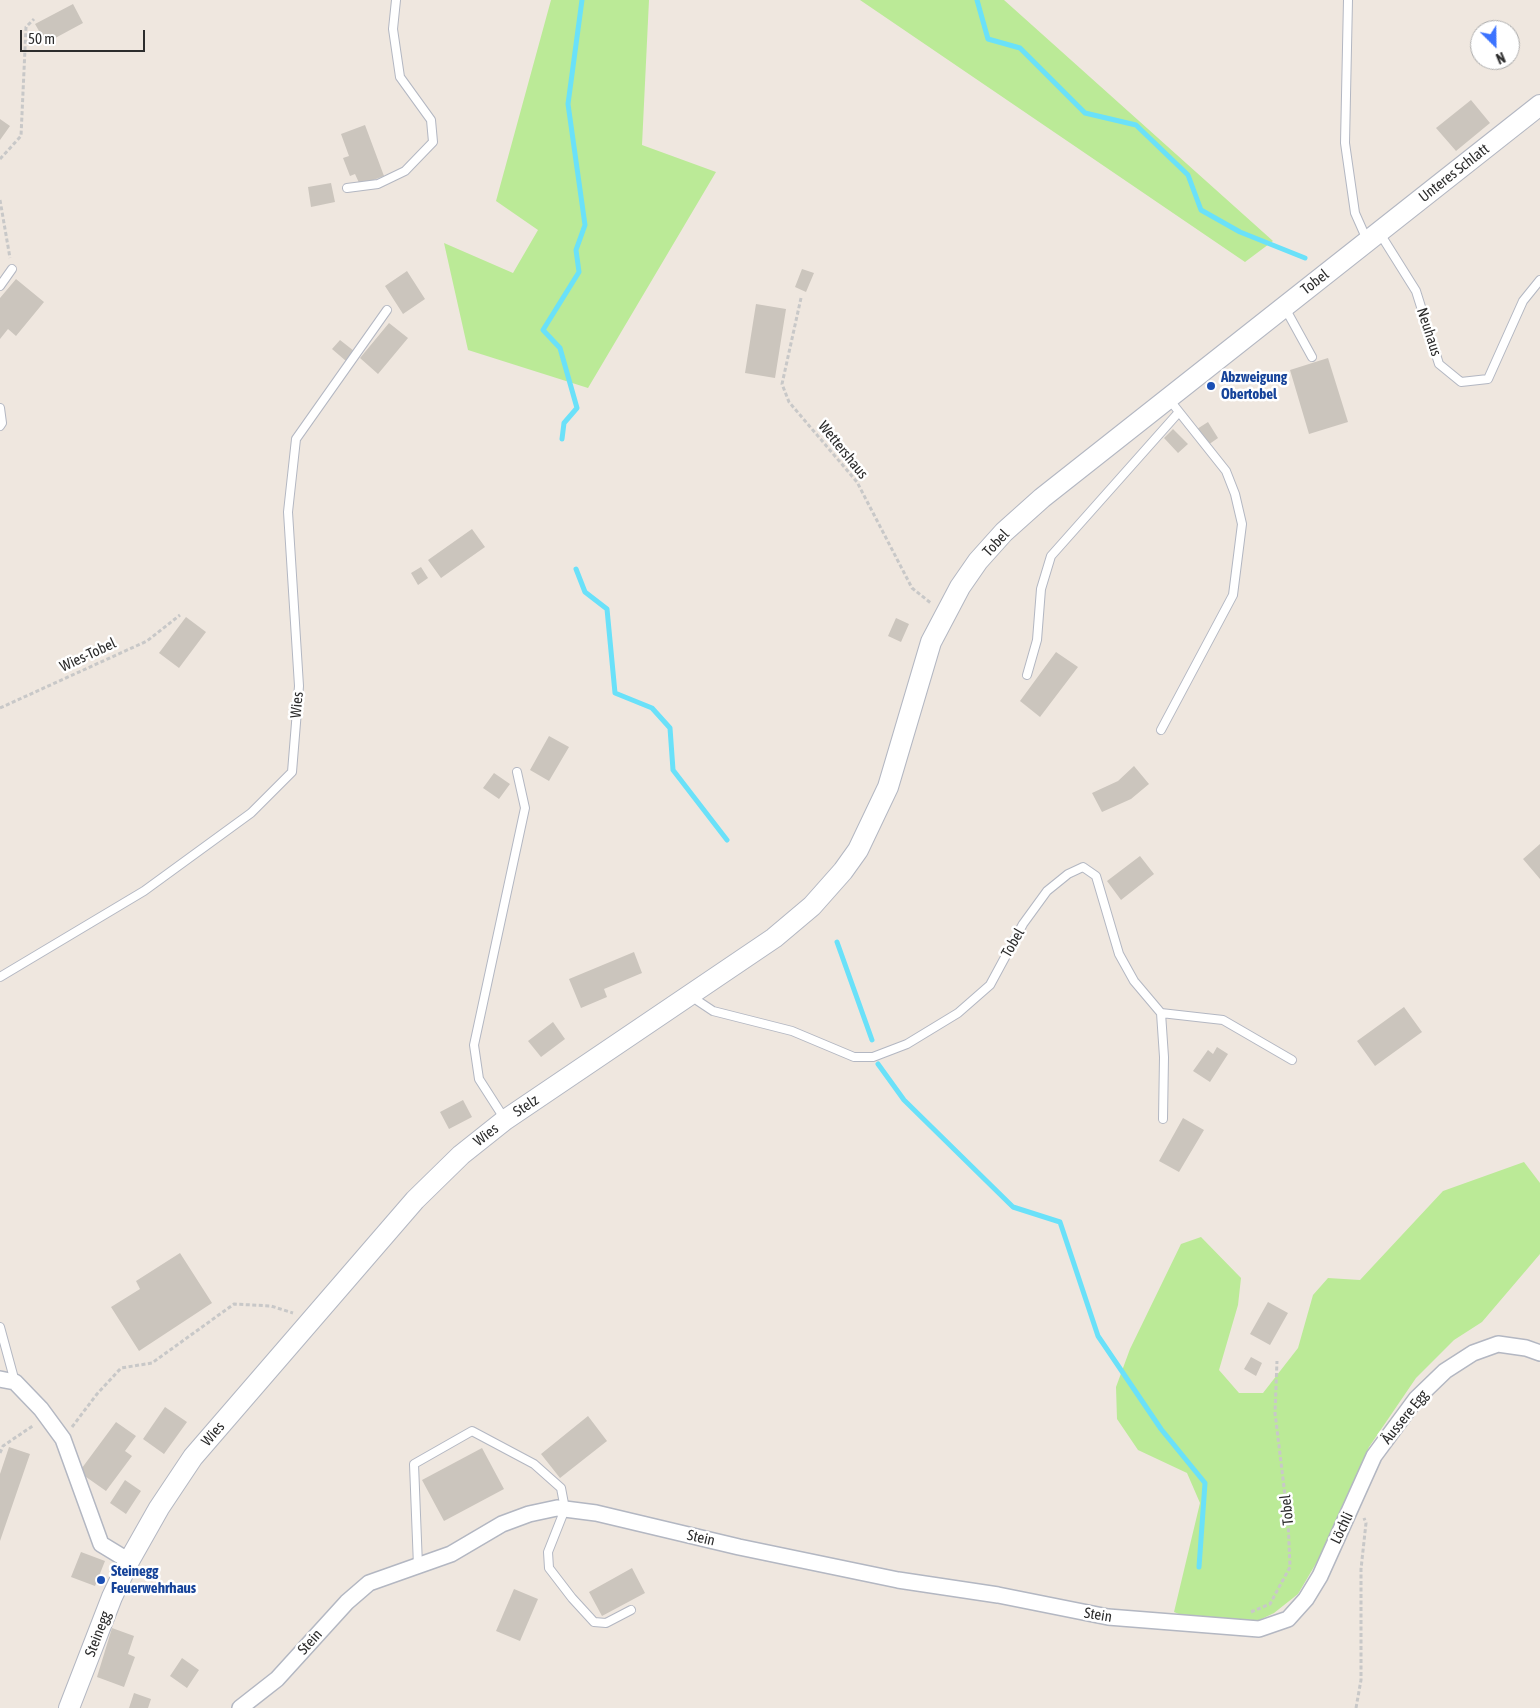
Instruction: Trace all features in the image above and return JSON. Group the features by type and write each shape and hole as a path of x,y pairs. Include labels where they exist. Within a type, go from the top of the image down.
{"main road":[{"name":"Unteres Schlatt","path":"1373,236 1540,105"},
{"name":"Tobel","path":"795,921 812,906 843,871 869,829 888,787 931,642 964,580 1004,532 1042,498 1174,405 1284,306 1373,236"},
{"name":"Stelz","path":"505,1120 758,951 795,921"},
{"name":"Wies","path":"129,1561 159,1508 193,1457 415,1200 461,1155 505,1120"},
{"name":"Steinegg","path":"69,1708 112,1597 129,1561"}],"street":[{"name":"Äussere Egg","path":"1351,1506 1374,1456 1416,1399 1445,1371 1473,1353 1498,1344 1526,1348 1540,1353"},
{"path":"7,1380 47,1417 63,1439 101,1544 129,1561"},
{"name":"Löchli","path":"1224,1627 1259,1629 1288,1619 1306,1599 1320,1576 1351,1506"},
{"name":"Stein","path":"240,1708 277,1679 347,1602 369,1583 395,1572 451,1554 502,1524 529,1514 557,1508 596,1513 740,1547 898,1580 998,1595 1108,1617 1224,1627"}],"lane":[{"path":"347,188 378,184 405,171 433,142 431,120 400,77 393,29 396,0"},
{"path":"1348,0 1346,143 1355,213 1373,236"},
{"name":"Neuhaus","path":"1373,236 1416,291 1439,364 1461,382 1488,379 1523,301 1540,280"},
{"path":"0,286 12,269"},
{"path":"1284,306 1312,357"},
{"name":"Wies","path":"0,978 144,891 251,813 292,772 299,686 288,512 296,439 387,310"},
{"path":"1027,675 1037,640 1041,589 1052,556 1174,405 1226,471 1235,494 1242,524 1234,595 1161,730"},
{"path":"0,408 2,423 0,426"},
{"name":"Stelz","path":"505,1120 479,1079 474,1045 525,808 517,772"},
{"name":"Tobel","path":"693,994 698,1001 713,1011 792,1030 854,1058 873,1057 907,1044 958,1013 990,985 1023,924 1047,891 1068,874 1082,867 1096,876 1119,954 1134,981 1161,1013"},
{"path":"1163,1119 1164,1057 1161,1013 1223,1020 1292,1060"},
{"path":"0,1327 7,1380"},
{"path":"418,1566 414,1464 472,1431 534,1464 561,1488 565,1508 548,1552 549,1568 572,1598 594,1622 606,1624 631,1610"}],"path":[{"path":"0,159 21,136 26,27 34,19"},
{"path":"0,200 12,269"},
{"name":"Wettershaus","path":"801,298 782,384 789,402 857,482 912,588 932,604"},
{"path":"929,612 937,596"},
{"name":"Wies-Tobel","path":"0,708 147,641 180,615"},
{"path":"63,1439 97,1394 121,1368 152,1362 234,1304 271,1306 298,1315 308,1324"},
{"name":"Tobel","path":"1224,1627 1270,1604 1290,1567 1288,1520 1275,1413 1278,1361"},
{"path":"0,1452 3,1446 47,1417"},
{"name":"Löchli","path":"1351,1506 1362,1513 1366,1523 1361,1569 1361,1680 1356,1708"}],"green space":[{"path":"551,0 649,0 642,145 716,172 588,388 468,350 444,243 513,273 538,230 496,201"},
{"path":"860,0 1004,0 1273,241 1245,262"},
{"path":"1524,1162 1540,1183 1540,1254 1482,1322 1454,1340 1416,1378 1369,1447 1325,1548 1298,1594 1274,1613 1247,1626 1206,1625 1174,1612 1200,1503 1187,1473 1138,1450 1117,1419 1116,1387 1130,1349 1181,1244 1201,1237 1241,1278 1238,1305 1219,1370 1239,1393 1263,1393 1298,1348 1313,1295 1328,1278 1360,1280 1443,1191"}],"building":[{"path":"73,4 83,23 46,43 35,24"},
{"path":"1471,100 1490,123 1456,151 1436,128"},
{"path":"0,119 10,126 0,140"},
{"path":"365,125 384,176 360,185 355,174 350,176 343,158 349,156 341,134"},
{"path":"331,183 335,202 311,207 308,187"},
{"path":"802,269 814,273 806,292 795,287"},
{"path":"407,271 425,299 403,314 385,286"},
{"path":"16,279 44,302 16,336 8,329 0,339 0,298"},
{"path":"756,304 786,309 775,378 745,373"},
{"path":"389,323 408,338 378,374 360,358"},
{"path":"340,340 354,351 346,361 332,349"},
{"path":"1328,358 1348,422 1309,434 1290,370"},
{"path":"1208,422 1218,438 1208,445 1197,429"},
{"path":"1173,429 1188,444 1178,453 1164,438"},
{"path":"472,529 485,547 441,578 428,560"},
{"path":"421,567 428,578 418,585 411,573"},
{"path":"186,617 206,632 179,668 159,653"},
{"path":"896,618 909,624 901,642 888,636"},
{"path":"1056,652 1078,667 1040,717 1020,701"},
{"path":"549,736 569,747 549,781 530,770"},
{"path":"1134,766 1149,784 1131,799 1102,812 1092,793 1118,781"},
{"path":"494,773 510,784 499,799 483,788"},
{"path":"1540,844 1540,879 1523,859"},
{"path":"1140,856 1154,874 1121,900 1107,881"},
{"path":"634,952 642,973 604,989 607,997 581,1008 569,979"},
{"path":"1404,1007 1422,1032 1375,1066 1357,1041"},
{"path":"553,1022 565,1039 541,1057 528,1041"},
{"path":"1217,1047 1228,1054 1210,1082 1193,1071 1208,1050 1213,1054"},
{"path":"463,1100 472,1117 449,1129 440,1112"},
{"path":"1183,1118 1204,1130 1179,1172 1159,1161"},
{"path":"180,1253 212,1303 139,1351 111,1307 140,1289 136,1281"},
{"path":"1268,1302 1288,1313 1270,1345 1250,1334"},
{"path":"1251,1357 1262,1363 1256,1376 1244,1369"},
{"path":"165,1407 187,1422 164,1454 143,1439"},
{"path":"588,1416 607,1441 560,1478 541,1454"},
{"path":"116,1422 136,1436 125,1451 132,1456 106,1491 79,1472"},
{"path":"9,1447 30,1454 0,1541 0,1474"},
{"path":"482,1448 504,1489 444,1521 422,1480"},
{"path":"125,1480 141,1491 126,1514 110,1503"},
{"path":"81,1552 105,1561 95,1586 71,1577"},
{"path":"632,1568 645,1593 602,1616 589,1592"},
{"path":"514,1589 538,1599 520,1641 496,1631"},
{"path":"112,1628 134,1636 128,1654 135,1657 124,1687 97,1677"},
{"path":"182,1658 199,1670 187,1688 170,1676"},
{"path":"134,1693 151,1699 148,1708 129,1708"}],"waterway":[{"path":"562,439 564,423 577,408 560,348 543,330 579,272 576,250 585,225 568,104 582,0"},
{"path":"977,0 988,39 1020,48 1085,113 1136,125 1188,175 1201,210 1240,232 1305,258"},
{"path":"576,569 585,592 607,609 615,693 652,708 670,728 673,770 727,840"},
{"path":"837,942 872,1040"},
{"path":"878,1064 904,1100 1013,1207 1060,1222 1098,1336 1161,1429 1205,1483 1199,1567"}],"place":[{"name":"Abzweigung Obertobel","path":"1211,386"},
{"name":"Steinegg Feuerwehrhaus","path":"101,1580"}]}
